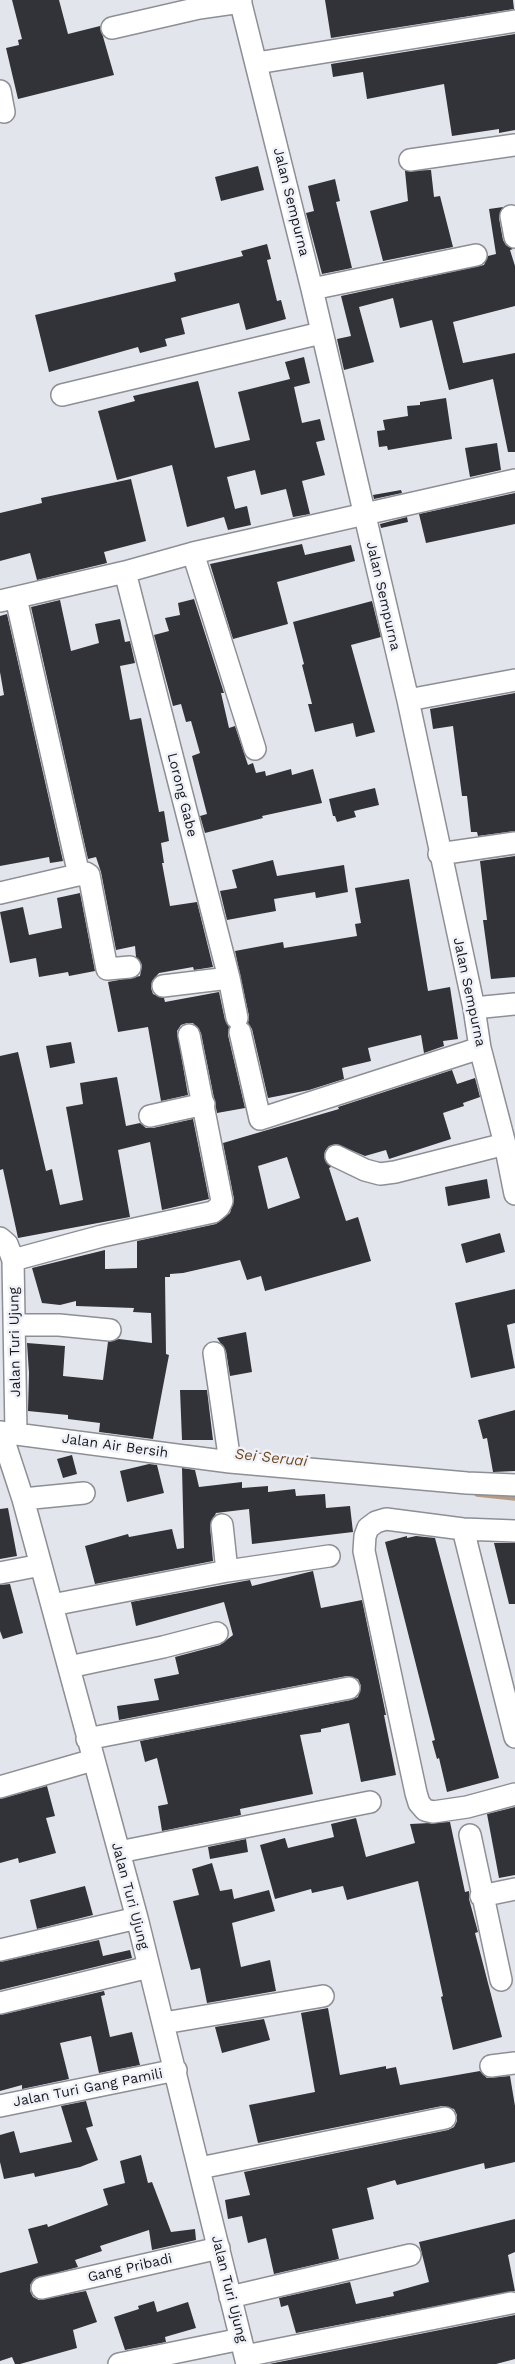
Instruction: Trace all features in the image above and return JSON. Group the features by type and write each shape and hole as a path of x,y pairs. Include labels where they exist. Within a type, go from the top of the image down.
{"street":[{"path":"112,28 199,8 241,1"},
{"name":"Jalan Sempurna","path":"241,1 312,289 408,700 439,854 474,1008 480,1048 512,1165 515,1194"},
{"path":"257,63 515,21"},
{"path":"0,91 4,112"},
{"path":"410,160 515,145"},
{"path":"312,289 476,255"},
{"path":"62,395 322,334"},
{"path":"79,875 8,600 125,572 193,553 515,480"},
{"path":"193,553 256,749"},
{"name":"Lorong Gabe","path":"125,572 229,978 260,1119 480,1048"},
{"path":"408,700 515,680"},
{"path":"439,854 515,843"},
{"path":"0,892 86,873 90,877 107,969 130,967"},
{"path":"162,986 229,978"},
{"path":"474,1008 515,1004"},
{"path":"6,1247 102,1236 212,1212 219,1207 222,1201 189,1035"},
{"path":"150,1116 204,1104"},
{"path":"336,1156 364,1170 380,1174 395,1172 505,1144"},
{"name":"Jalan Turi Ujung","path":"0,1233 6,1247 16,1325 6,1432 87,1739 137,1918 176,2070 244,2353"},
{"path":"16,1325 59,1325 110,1330"},
{"path":"214,1353 230,1462"},
{"name":"Jalan Air Bersih","path":"6,1432 230,1462 467,1483 515,1484"},
{"path":"24,1499 84,1493"},
{"path":"515,1531 463,1529 386,1519 376,1522 368,1528 365,1536 364,1551 416,1793 420,1802 425,1810 433,1812 467,1807 515,1794"},
{"path":"222,1525 226,1571"},
{"path":"463,1529 515,1737"},
{"path":"52,1604 226,1571 329,1556"},
{"path":"0,1573 41,1565"},
{"path":"69,1668 164,1647 216,1633"},
{"path":"87,1739 349,1688"},
{"path":"0,1787 93,1760"},
{"path":"119,1852 370,1802"},
{"path":"470,1835 481,1896 501,1980"},
{"path":"481,1896 515,1889"},
{"path":"0,1950 137,1918"},
{"path":"0,2003 149,1966"},
{"path":"164,2023 324,1996"},
{"path":"491,2066 515,2063"},
{"name":"Jalan Turi Gang Pamili","path":"0,2106 176,2070"},
{"path":"200,2168 445,2118"},
{"name":"Gang Pribadi","path":"42,2288 218,2248"},
{"path":"230,2297 410,2255"},
{"path":"119,2364 244,2353 511,2303"}],"building":[{"path":"12,0 59,0 68,34 100,26 114,75 18,99 6,48 19,45 18,40 22,39"},
{"path":"325,0 513,0 514,9 331,38"},
{"path":"515,34 515,130 499,133 499,129 452,136 444,84 367,99 363,72 333,77 331,64"},
{"path":"258,166 264,190 221,201 215,177"},
{"path":"431,170 434,197 440,196 453,247 383,261 370,211 408,201 405,171"},
{"path":"335,179 340,201 336,202 352,268 322,274 306,213 314,211 308,186"},
{"path":"503,207 499,218 503,240 506,245 513,249 510,250 515,266 515,306 453,322 463,363 515,353 515,452 508,452 493,379 449,390 432,320 400,328 393,298 359,307 374,362 344,370 337,339 351,336 341,296 484,265 488,256 496,254 489,209"},
{"path":"267,244 271,259 267,260 277,301 281,300 286,319 246,330 239,303 181,318 185,334 165,339 167,346 140,353 138,347 49,372 35,315 176,281 174,273 243,256 241,251"},
{"path":"304,357 310,383 294,387 302,423 320,419 325,440 316,442 325,475 302,481 310,514 293,517 286,489 261,495 255,470 227,477 235,509 247,506 251,525 228,530 224,517 187,527 172,465 117,480 98,411 135,401 133,396 198,381 215,448 250,440 238,392 290,379 285,362"},
{"path":"446,398 452,439 388,450 387,446 379,447 377,431 385,430 383,420 408,416 407,406 420,405 420,402"},
{"path":"497,443 501,470 470,477 465,448"},
{"path":"131,479 146,541 104,552 107,563 37,580 30,553 0,561 0,513 42,503 41,498"},
{"path":"401,490 402,493 374,499 373,495"},
{"path":"515,493 515,524 426,543 419,514"},
{"path":"407,517 408,522 381,528 380,524"},
{"path":"302,544 305,555 351,545 355,561 277,582 288,624 233,639 210,564"},
{"path":"194,599 224,693 221,693 229,728 235,726 248,765 253,763 256,773 265,771 266,776 291,769 292,775 313,769 322,803 262,816 263,818 205,833 200,816 207,814 192,756 200,753 191,721 186,722 181,704 173,706 154,635 169,631 165,618 180,615 178,603"},
{"path":"60,600 71,651 99,643 95,624 120,619 125,642 130,641 135,663 120,666 130,720 141,718 159,812 164,811 169,841 161,843 164,863 162,863 170,906 197,902 213,967 194,970 193,967 159,973 152,981 151,988 153,994 164,998 165,1002 219,992 225,1020 229,1027 228,1035 245,1108 217,1113 201,1033 193,1023 181,1025 177,1031 188,1095 161,1101 148,1027 118,1032 108,982 140,976 142,965 136,957 135,946 116,950 101,872 96,857 88,859 31,607"},
{"path":"372,601 381,637 351,645 375,732 356,737 353,723 315,732 308,704 312,704 302,665 304,664 293,622"},
{"path":"7,614 63,861 50,863 49,857 0,866 0,696 4,695 0,672 0,616"},
{"path":"515,693 515,831 478,836 477,832 471,832 467,796 462,796 453,726 433,729 430,709"},
{"path":"375,788 379,805 354,811 356,817 337,822 335,816 333,816 329,799"},
{"path":"515,856 515,977 491,979 483,920 487,920 480,861"},
{"path":"273,860 277,876 344,865 348,892 316,898 315,892 274,899 276,911 227,920 220,891 237,888 232,870"},
{"path":"409,879 428,991 450,987 458,1039 443,1041 444,1046 424,1053 421,1035 368,1048 371,1061 342,1068 344,1079 309,1090 268,1098 252,1029 248,1023 249,1016 235,951 283,942 284,948 357,936 355,924 361,923 355,888"},
{"path":"80,893 95,971 69,976 68,972 39,977 36,958 10,963 0,912 23,907 29,935 62,928 57,898"},
{"path":"71,1042 75,1063 50,1068 46,1046"},
{"path":"18,1052 46,1171 52,1169 60,1205 83,1200 66,1107 83,1104 80,1083 117,1077 126,1126 140,1123 146,1128 153,1128 193,1119 209,1199 162,1210 150,1142 118,1150 130,1217 18,1238 3,1169 0,1170 0,1056"},
{"path":"452,1070 457,1084 475,1078 480,1097 463,1103 464,1106 443,1113 451,1139 389,1159 386,1150 365,1156 336,1144 329,1146 325,1151 324,1157 331,1167 329,1168 346,1221 358,1217 371,1261 265,1291 261,1276 247,1280 240,1260 183,1273 170,1274 170,1277 165,1277 166,1354 169,1355 153,1439 99,1432 100,1423 68,1419 68,1415 28,1411 29,1373 27,1343 65,1346 63,1376 103,1380 108,1342 119,1339 152,1343 151,1313 133,1312 134,1308 76,1306 76,1301 60,1305 42,1303 32,1268 105,1250 105,1269 137,1268 137,1241 216,1224 230,1213 234,1199 223,1143 339,1109 338,1107","holes":["287,1157 300,1198 268,1209 258,1166"]},
{"path":"487,1179 490,1198 448,1206 445,1187"},
{"path":"500,1233 505,1252 466,1263 461,1244"},
{"path":"515,1289 515,1323 507,1325 515,1368 471,1378 455,1303"},
{"path":"246,1332 252,1372 230,1376 226,1351 217,1338"},
{"path":"180,1390 207,1390 213,1440 182,1440"},
{"path":"515,1410 515,1471 493,1472 487,1438 483,1439 478,1420"},
{"path":"72,1455 77,1474 63,1478 57,1459"},
{"path":"149,1464 157,1465 164,1493 127,1502 120,1471"},
{"path":"182,1468 195,1470 199,1487 242,1482 242,1488 268,1486 268,1492 295,1489 296,1496 325,1494 326,1508 350,1506 353,1532 252,1544 249,1509 216,1513 210,1526 213,1561 95,1584 85,1546 128,1534 129,1537 172,1529 177,1549 184,1548"},
{"path":"8,1508 17,1556 0,1559 0,1509"},
{"path":"407,1536 407,1538 416,1536 435,1538 499,1778 447,1792 439,1758 437,1759 432,1741 435,1740 385,1542"},
{"path":"494,1543 515,1543 515,1604 509,1604"},
{"path":"313,1571 321,1608 362,1600 386,1715 384,1715 396,1775 361,1782 349,1723 321,1729 321,1732 300,1735 313,1794 240,1809 241,1815 162,1831 158,1806 168,1804 157,1758 145,1762 140,1741 351,1700 358,1697 361,1686 358,1679 347,1676 119,1720 117,1706 159,1700 154,1679 179,1674 175,1657 220,1645 233,1635 224,1602 136,1626 131,1602 250,1580 252,1586"},
{"path":"10,1584 23,1633 3,1639 0,1631 0,1585"},
{"path":"47,1786 55,1816 46,1818 56,1853 19,1863 18,1858 0,1863 0,1799"},
{"path":"515,1807 515,1875 499,1878 487,1814"},
{"path":"356,1818 366,1857 415,1843 410,1824 450,1822 465,1892 469,1891 469,1899 478,1932 475,1933 502,2037 453,2050 418,1881 347,1900 343,1886 312,1893 311,1889 275,1899 260,1845 285,1838 288,1848 334,1837 331,1824"},
{"path":"246,1839 248,1852 210,1859 208,1847"},
{"path":"212,1863 220,1891 232,1889 234,1899 269,1890 275,1911 232,1923 241,1967 270,1960 276,1991 207,2003 200,1968 191,1970 173,1901 199,1895 192,1869"},
{"path":"85,1886 93,1915 37,1929 30,1900"},
{"path":"99,1940 103,1956 130,1950 132,1958 0,1990 0,1962"},
{"path":"104,1991 105,1995 101,1996 110,2037 132,2032 140,2065 99,2073 91,2036 60,2043 69,2079 22,2089 22,2085 0,2091 0,2015"},
{"path":"328,2008 340,2075 386,2066 386,2069 396,2067 400,2085 480,2071 487,2078 510,2076 515,2106 515,2162 485,2169 484,2163 397,2185 395,2180 367,2188 374,2219 332,2229 339,2259 274,2274 266,2238 248,2243 242,2216 228,2219 225,2200 250,2195 244,2172 448,2130 454,2127 457,2121 454,2109 442,2106 258,2143 249,2105 315,2092 301,2013"},
{"path":"264,2019 270,2040 222,2053 215,2027"},
{"path":"86,2101 93,2126 86,2128 98,2160 80,2167 35,2177 34,2173 4,2179 0,2162 0,2135 14,2131 20,2153 72,2142 61,2106"},
{"path":"141,2155 148,2183 152,2182 171,2232 195,2229 196,2240 152,2250 149,2230 100,2246 102,2251 75,2260 78,2267 34,2279 30,2285 30,2291 33,2297 39,2300 86,2291 97,2322 73,2330 77,2348 20,2364 15,2364 12,2357 0,2361 0,2273 38,2263 28,2229 47,2224 48,2227 108,2205 103,2189 125,2183 120,2161"},
{"path":"515,2219 515,2252 508,2255 515,2291 296,2333 288,2305 281,2307 279,2298 350,2282 356,2304 394,2296 393,2292 429,2282 419,2242"},
{"path":"154,2301 157,2312 188,2302 196,2328 165,2337 166,2342 125,2350 114,2317 139,2309 138,2306"},
{"path":"515,2315 515,2359 496,2364 269,2364"}],"waterway":[{"name":"Sei Seruai","path":"477,1494 515,1498"}]}
